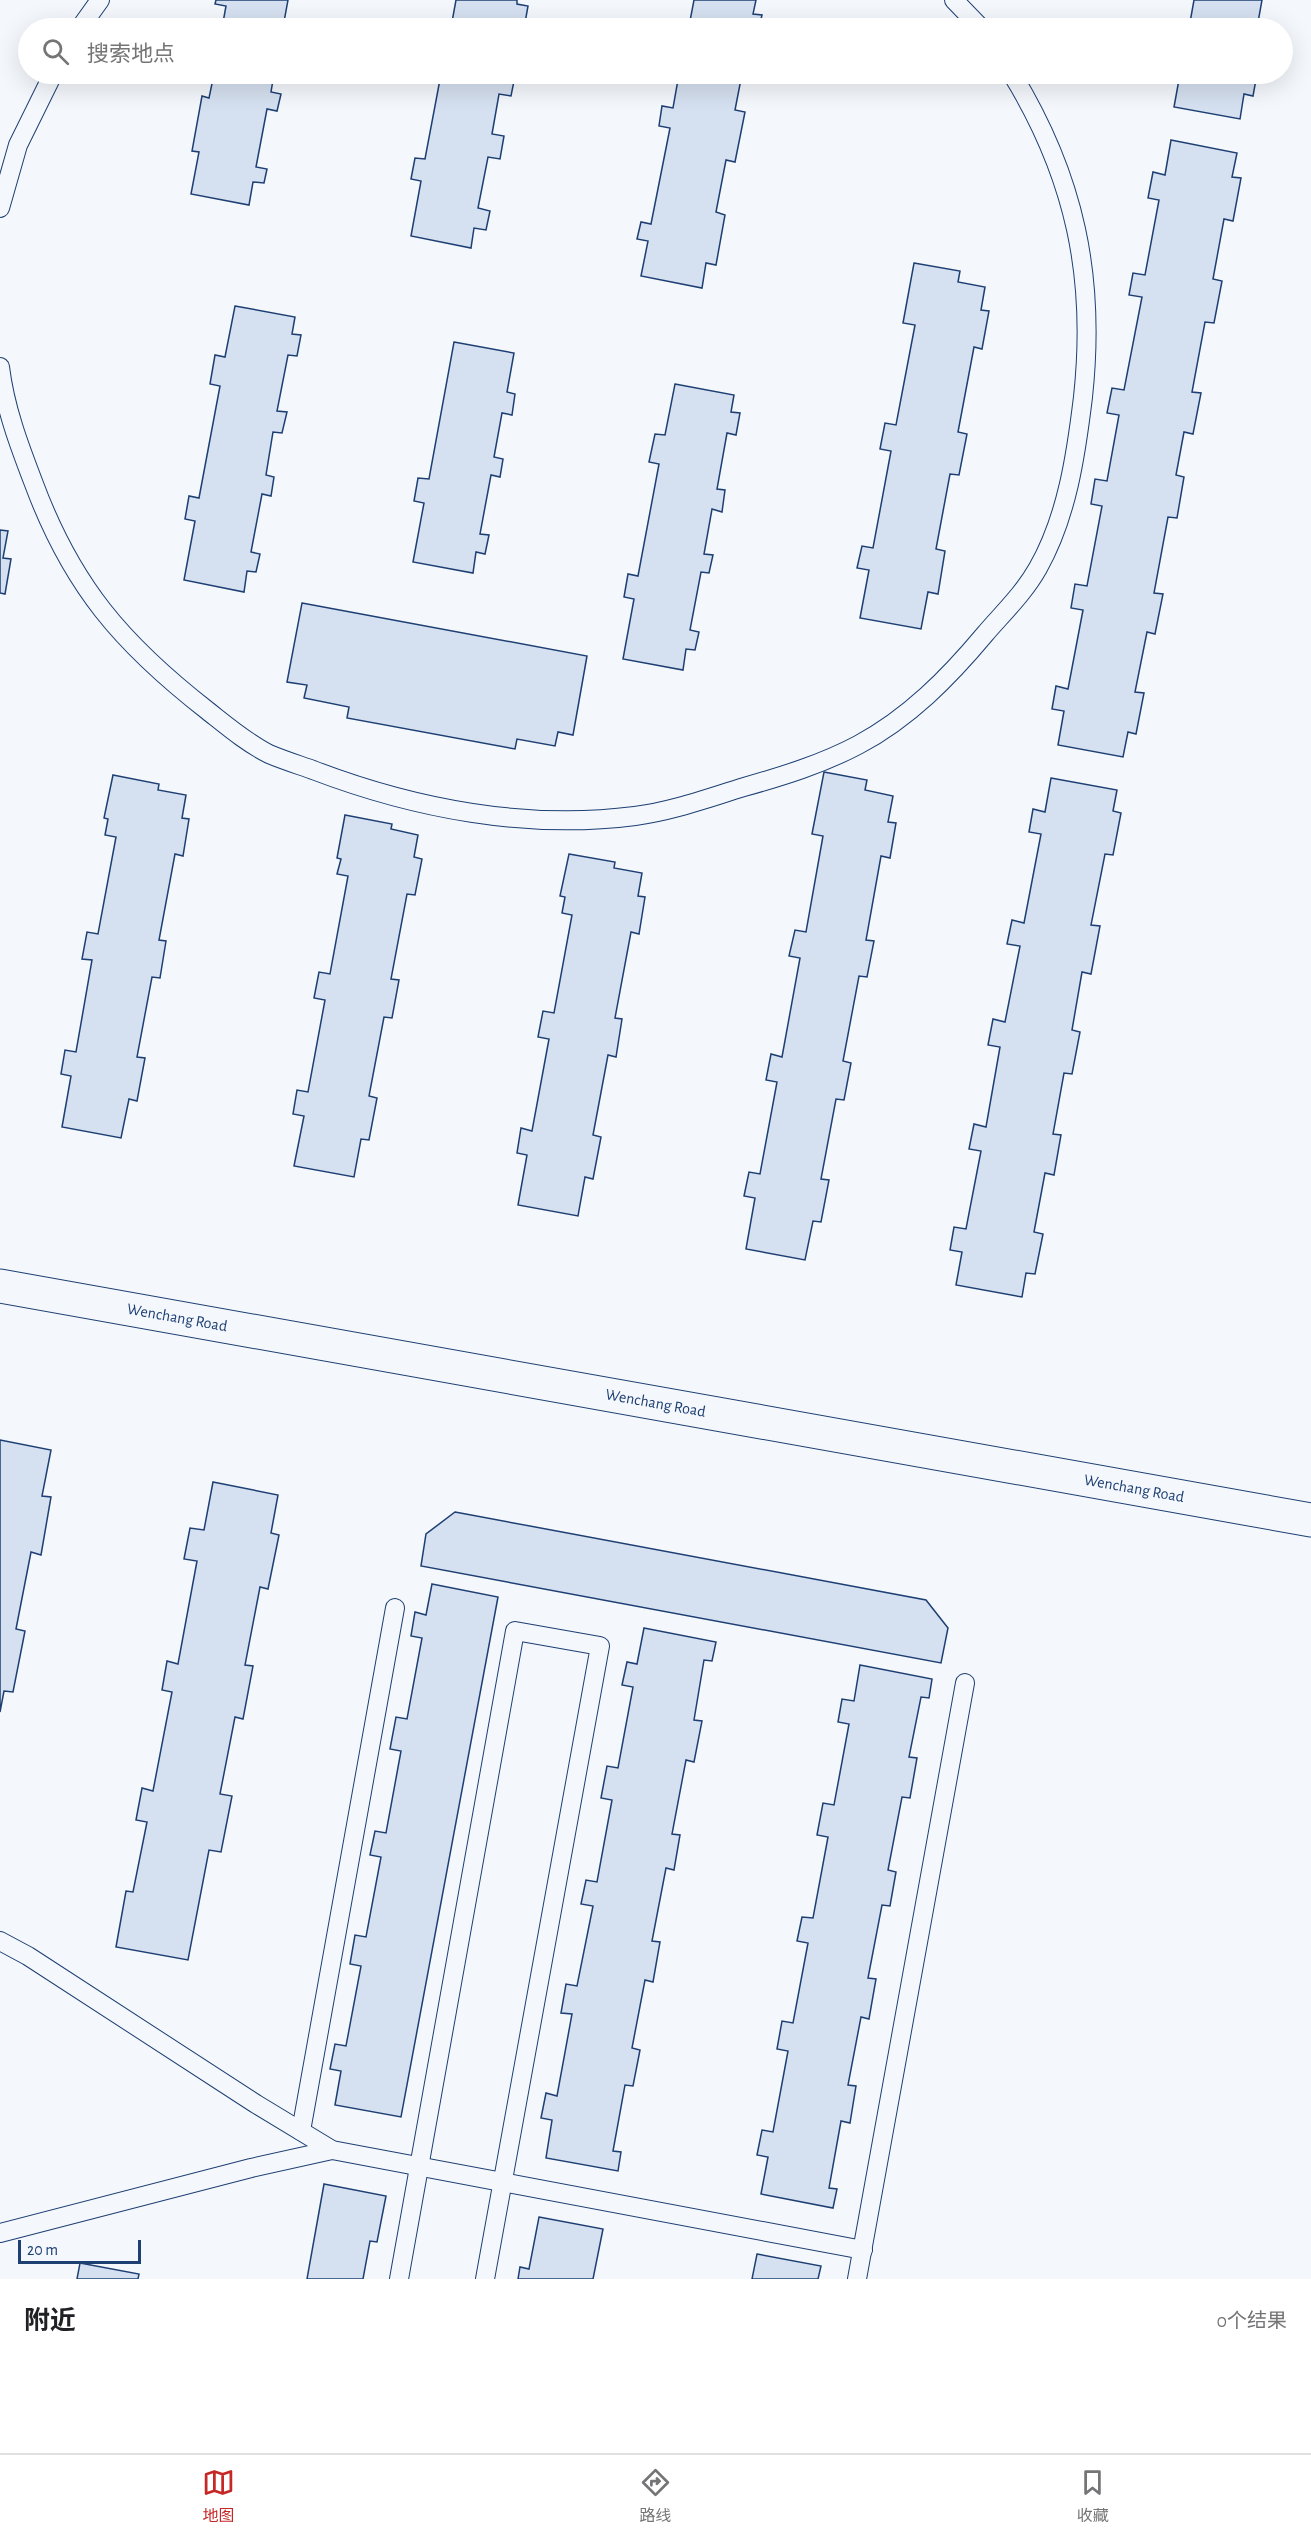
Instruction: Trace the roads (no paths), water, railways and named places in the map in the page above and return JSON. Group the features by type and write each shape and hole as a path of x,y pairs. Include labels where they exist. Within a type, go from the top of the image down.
{"street":[{"name":"Wenchang Road","path":"0,1286 1311,1520"}],"lane":[{"path":"87,18 100,0"},
{"path":"954,0 971,18"},
{"path":"0,208 4,177 48,84"},
{"path":"0,367 5,401 13,430 45,514 64,555 88,593 116,628 176,686 230,728 268,753 355,786 415,803 478,814 551,820 598,820 639,815 682,806 793,772 856,747 882,731 927,697 965,658 1020,594 1037,569 1051,540 1062,509 1077,444 1088,308 1085,271 1077,229 1064,183 1044,133 1017,84"},
{"path":"301,2131 394,1608"},
{"path":"399,2279 515,1631 600,1646 486,2279"},
{"path":"857,2279 966,1683"},
{"path":"0,1941 28,1956 332,2150 863,2250"},
{"path":"0,2233 251,2168 332,2150"}]}
